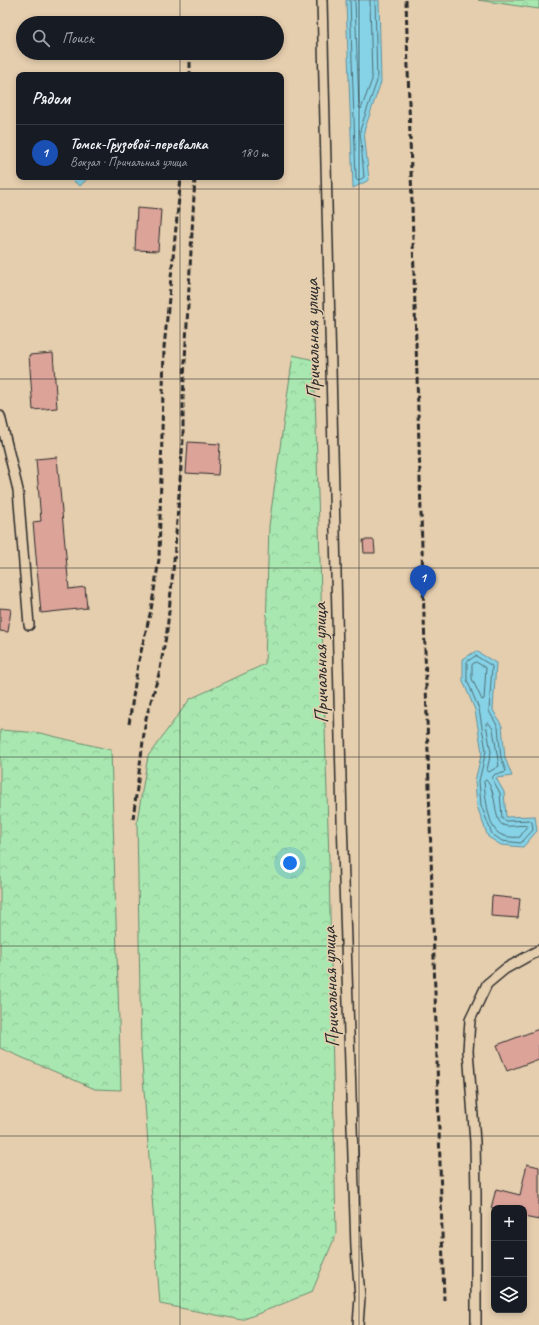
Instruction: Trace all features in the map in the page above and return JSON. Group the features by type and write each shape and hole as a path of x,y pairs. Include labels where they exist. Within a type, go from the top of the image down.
{"street":[{"name":"Причальная улица","path":"322,0 342,827 356,1248 360,1297 358,1325"},
{"path":"0,416 18,490 29,625"},
{"path":"476,1325 475,1142 468,1051 470,1020 487,984 505,969 539,950"}],"green space":[{"path":"478,0 539,0 539,9"},
{"path":"293,355 314,360 329,861 336,1234 312,1292 242,1320 160,1304 141,1050 137,821 148,756 190,699 265,664 269,526"},
{"path":"0,730 40,733 111,750 121,1090 95,1089 0,1048"}],"water":[{"path":"346,0 379,0 381,82 364,131 369,180 353,188"},
{"path":"72,180 86,180 80,186"},
{"path":"476,651 496,663 493,710 502,726 505,758 512,776 496,778 504,792 506,817 535,816 537,831 523,847 501,845 488,837 477,806 475,781 482,752 475,710 463,681 463,659"}],"building":[{"path":"137,208 161,210 158,251 135,250"},
{"path":"53,353 57,408 33,410 29,355"},
{"path":"188,442 220,444 218,475 186,473"},
{"path":"57,457 69,589 85,587 87,608 41,613 33,522 41,521 36,459"},
{"path":"363,540 374,540 375,553 364,553"},
{"path":"0,608 11,609 8,632 0,631"},
{"path":"492,896 520,899 518,918 491,916"},
{"path":"539,1029 539,1059 507,1071 497,1045"},
{"path":"527,1164 539,1167 539,1220 527,1218 527,1205 492,1205 496,1189 520,1195"}],"railway":[{"path":"406,0 444,1300"},
{"path":"190,60 190,72"},
{"path":"129,724 138,664 151,610 159,559 164,348 181,180"},
{"path":"133,819 146,718 159,674 167,631 174,561 183,440 183,397 195,180"}],"place":[{"name":"Томск-Грузовой-перевалка","path":"423,598"}]}
